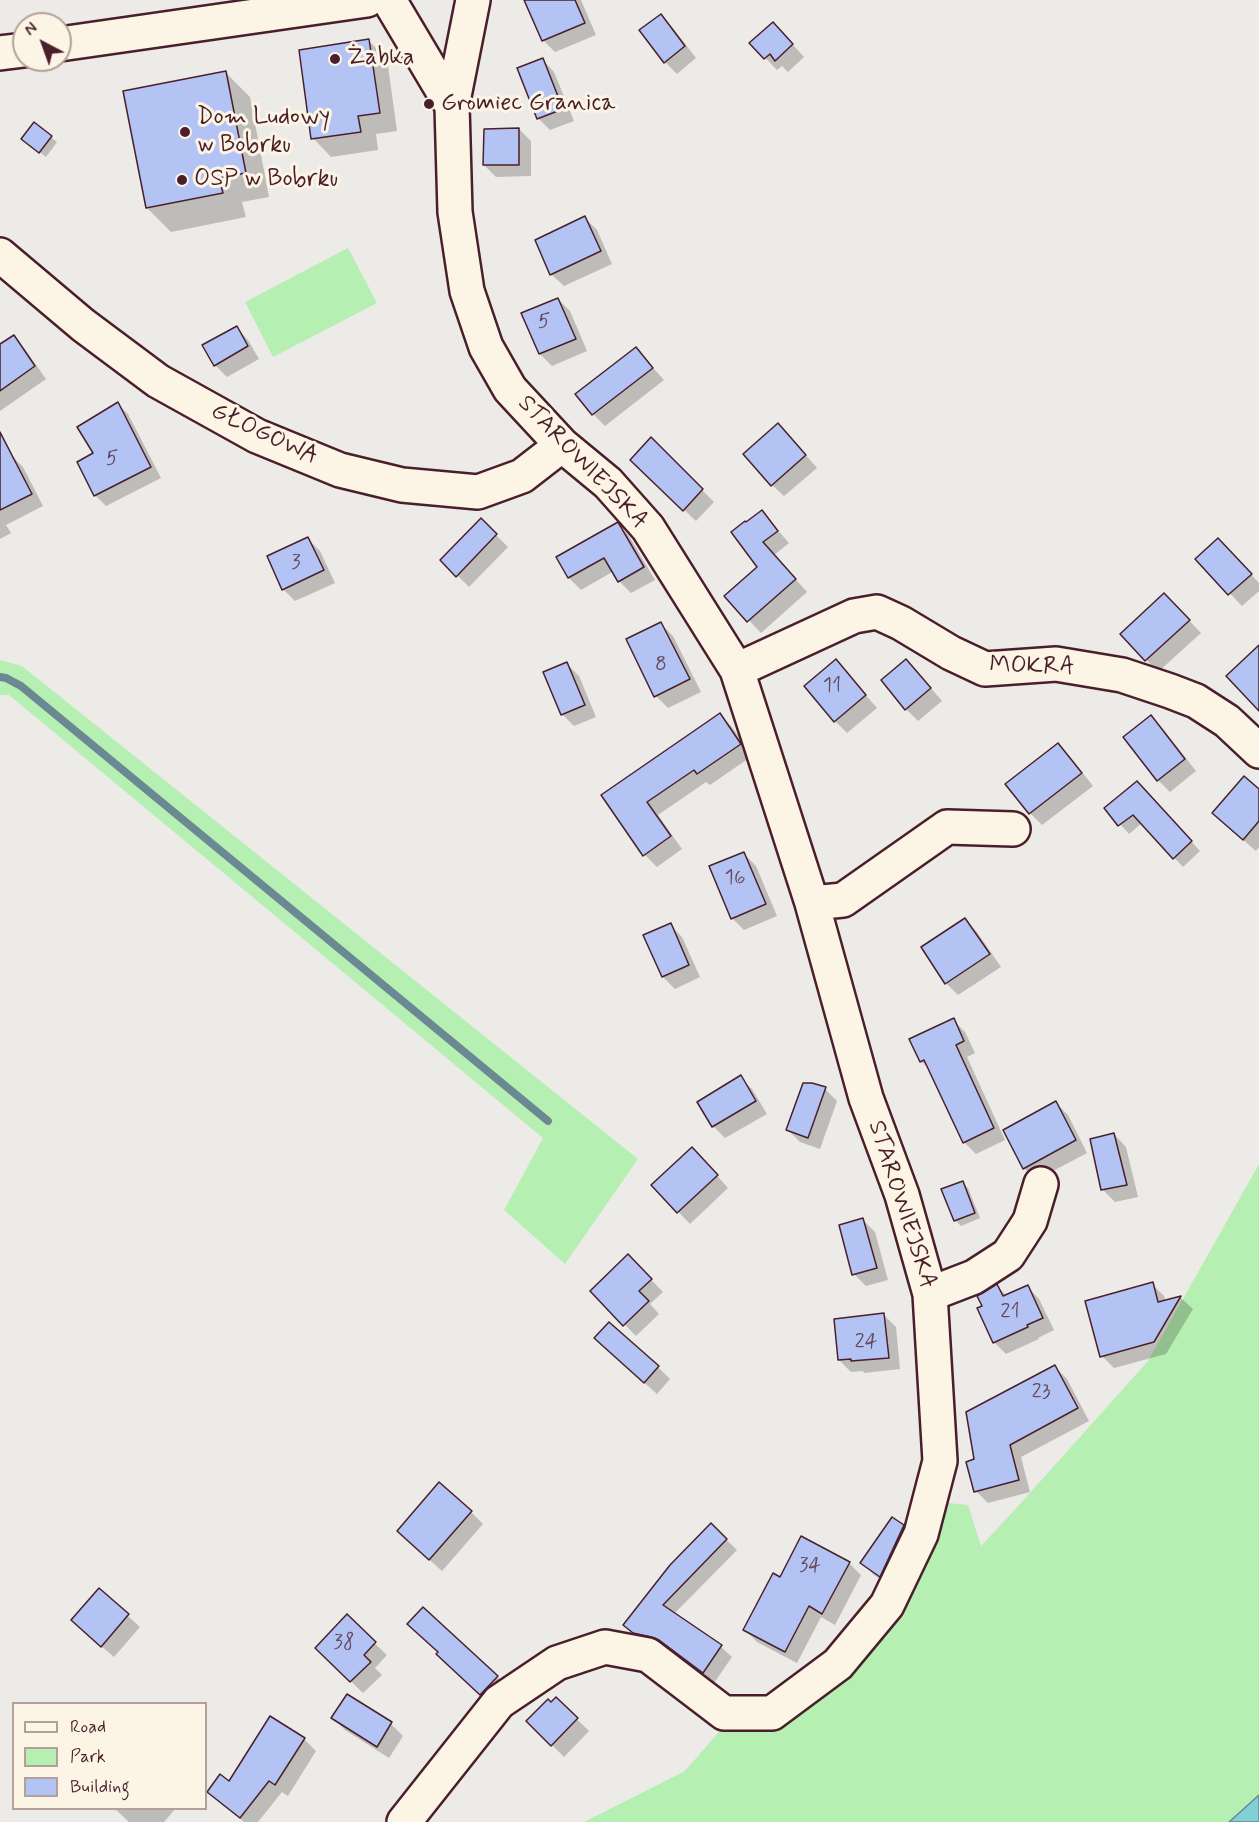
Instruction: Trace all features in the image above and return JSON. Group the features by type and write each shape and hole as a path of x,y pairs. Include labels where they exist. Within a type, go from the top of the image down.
{"street":[{"path":"72,42 367,0"},
{"path":"389,0 452,106"},
{"name":"STAROWIEJSKA","path":"404,1822 499,1702 557,1663 605,1647 648,1655 724,1713 772,1713 838,1665 887,1605 921,1534 940,1461 930,1294 902,1195 866,1098 812,903 737,670 648,528 608,483 562,445 510,389 486,347 467,291 455,212 452,106 473,0"},
{"name":"GŁOGOWA","path":"0,255 83,325 158,381 257,436 340,470 402,485 478,492 522,476 562,445"},
{"name":"MOKRA","path":"737,670 854,616 877,612 985,669 1056,664 1122,675 1170,691 1196,701 1227,721 1259,751"},
{"path":"812,903 843,900 947,827 1013,830"},
{"path":"930,1294 974,1277 1008,1255 1030,1221 1041,1184"}],"green space":[{"path":"348,248 377,303 273,357 245,302"},
{"path":"0,660 22,666 638,1159 565,1264 504,1210 543,1138 9,695 0,695"},
{"path":"1259,1164 1259,1795 1229,1822 584,1822 685,1771 723,1727 761,1730 795,1709 938,1502 968,1505 981,1546 1148,1361"}],"water":[{"path":"1259,1795 1259,1822 1229,1822"}],"building":[{"path":"524,0 575,0 585,23 542,41"},
{"path":"661,14 685,46 664,63 639,30"},
{"path":"773,22 793,44 775,61 770,54 764,59 749,43"},
{"path":"369,39 380,113 358,116 361,132 311,139 299,50"},
{"path":"543,58 563,109 537,119 517,68"},
{"name":"Dom Ludowy w Bobrku","path":"226,71 246,173 219,178 223,193 146,208 123,91"},
{"path":"34,122 52,136 39,153 21,139"},
{"path":"519,128 519,165 483,165 484,129"},
{"path":"585,216 601,251 550,275 535,240"},
{"path":"558,298 576,339 539,354 521,313"},
{"path":"237,326 248,346 214,366 202,345"},
{"path":"14,335 35,366 0,391 0,344"},
{"path":"636,347 653,368 592,415 575,394"},
{"path":"118,402 151,467 94,496 77,462 93,453 77,427"},
{"path":"778,423 806,455 771,486 743,454"},
{"path":"0,432 32,494 0,510"},
{"path":"651,437 703,489 683,511 630,460"},
{"path":"762,510 778,531 763,542 796,579 747,622 724,596 757,567 731,532"},
{"path":"481,518 497,534 456,577 440,560"},
{"path":"618,522 644,567 618,582 604,558 568,578 556,557"},
{"path":"308,537 324,570 282,590 267,556"},
{"path":"1218,538 1252,574 1228,595 1195,559"},
{"path":"1164,593 1190,620 1145,661 1120,634"},
{"path":"661,622 690,679 654,697 626,639"},
{"path":"1259,645 1259,711 1226,676"},
{"path":"836,659 866,695 834,722 804,686"},
{"path":"906,659 931,688 905,710 881,680"},
{"path":"567,662 585,705 561,715 543,672"},
{"path":"720,713 741,744 697,774 694,770 647,802 671,836 643,856 601,795"},
{"path":"1151,715 1185,759 1157,781 1123,737"},
{"path":"1058,743 1082,773 1029,814 1005,784"},
{"path":"1244,776 1259,789 1259,821 1243,840 1212,813"},
{"path":"1137,781 1192,841 1173,859 1133,815 1118,826 1104,808"},
{"path":"744,852 766,904 731,919 709,866"},
{"path":"965,918 990,954 945,984 921,947"},
{"path":"671,923 689,965 662,977 643,935"},
{"path":"954,1018 964,1041 956,1045 994,1128 963,1143 924,1060 920,1062 909,1039"},
{"path":"741,1075 756,1101 712,1127 697,1102"},
{"path":"803,1083 826,1087 808,1138 786,1130"},
{"path":"1056,1101 1076,1140 1023,1169 1003,1130"},
{"path":"1114,1133 1127,1185 1101,1190 1090,1139"},
{"path":"692,1147 718,1175 677,1213 651,1185"},
{"path":"963,1181 975,1213 954,1221 941,1189"},
{"path":"863,1218 877,1268 852,1275 839,1225"},
{"path":"628,1254 652,1279 639,1291 649,1301 623,1326 590,1291"},
{"path":"1153,1282 1158,1302 1181,1296 1154,1342 1100,1357 1085,1301"},
{"path":"997,1284 1003,1296 1028,1285 1043,1318 993,1343 977,1308 982,1306 977,1296"},
{"path":"884,1313 889,1358 838,1360 834,1319"},
{"path":"609,1322 659,1366 644,1383 594,1338"},
{"path":"1055,1365 1078,1408 1010,1445 1019,1480 974,1492 966,1462 974,1459 966,1412"},
{"path":"439,1482 472,1511 429,1560 397,1531"},
{"path":"892,1517 904,1525 880,1577 860,1563"},
{"path":"711,1523 727,1539 663,1605 722,1645 703,1673 659,1640 633,1633 623,1625 670,1565"},
{"path":"801,1536 850,1562 822,1614 809,1606 785,1652 743,1630 773,1573 780,1577"},
{"path":"99,1588 129,1614 101,1647 71,1620"},
{"path":"423,1607 498,1676 480,1695 407,1624"},
{"path":"347,1614 376,1642 364,1655 371,1662 350,1682 315,1648"},
{"path":"347,1694 392,1722 377,1747 331,1718"},
{"path":"556,1697 578,1718 551,1746 526,1721 548,1699 551,1702"},
{"path":"270,1716 305,1738 275,1785 269,1781 240,1818 207,1792 220,1774 229,1781"}],"waterway":[{"path":"0,677 21,686 548,1121"}],"place":[{"name":"Żabka","path":"335,59"},
{"name":"Gromiec Granica","path":"429,104"},
{"name":"Dom Ludowy w Bobrku","path":"185,132"},
{"name":"OSP w Bobrku","path":"182,180"}]}
